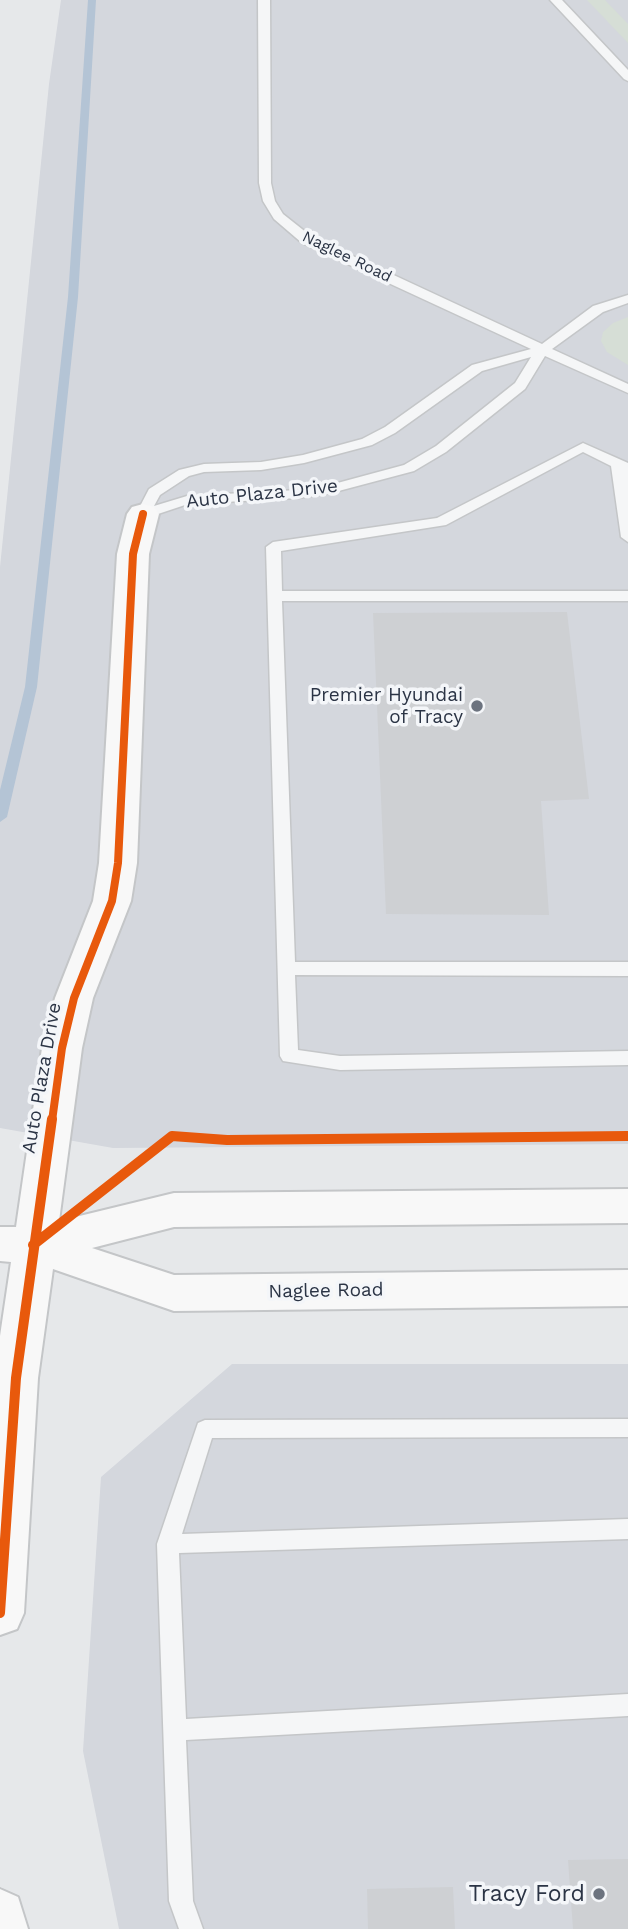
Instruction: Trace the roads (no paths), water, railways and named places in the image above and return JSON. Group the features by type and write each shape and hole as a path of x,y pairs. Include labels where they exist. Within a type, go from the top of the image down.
{"street":[{"name":"Auto Plaza Drive","path":"0,1613 16,1378 16,1244 74,998 100,937 111,901 118,863 133,554 143,514"},
{"path":"16,1244 174,1210 628,1206"},
{"name":"Naglee Road","path":"16,1244 174,1293 628,1288"},
{"path":"0,1915 2,1929"}],"lane":[{"name":"Naglee Road","path":"264,0 264,171 269,201 278,216 307,240 628,389"},
{"path":"556,0 628,77"},
{"name":"Auto Plaza Drive","path":"143,514 155,492 184,473 204,468 282,463 367,442 390,430 477,368 542,350 598,309 628,299"},
{"name":"Auto Plaza Drive","path":"143,514 187,500 298,494 331,489 409,468 441,449 520,386 542,350"},
{"path":"628,537 623,466 583,447 441,522 273,547 289,1056 340,1063 628,1058"},
{"path":"275,596 628,596"},
{"path":"286,968 628,969"},
{"path":"191,1929 181,1900 168,1544 205,1429 628,1428"},
{"path":"168,1544 628,1529"},
{"path":"175,1730 628,1705"}],"waterway":[{"path":"0,817 31,687 73,297 92,0"}],"place":[{"name":"Premier Hyundai of Tracy","path":"477,706"},
{"name":"Tracy Ford","path":"599,1894"}]}
